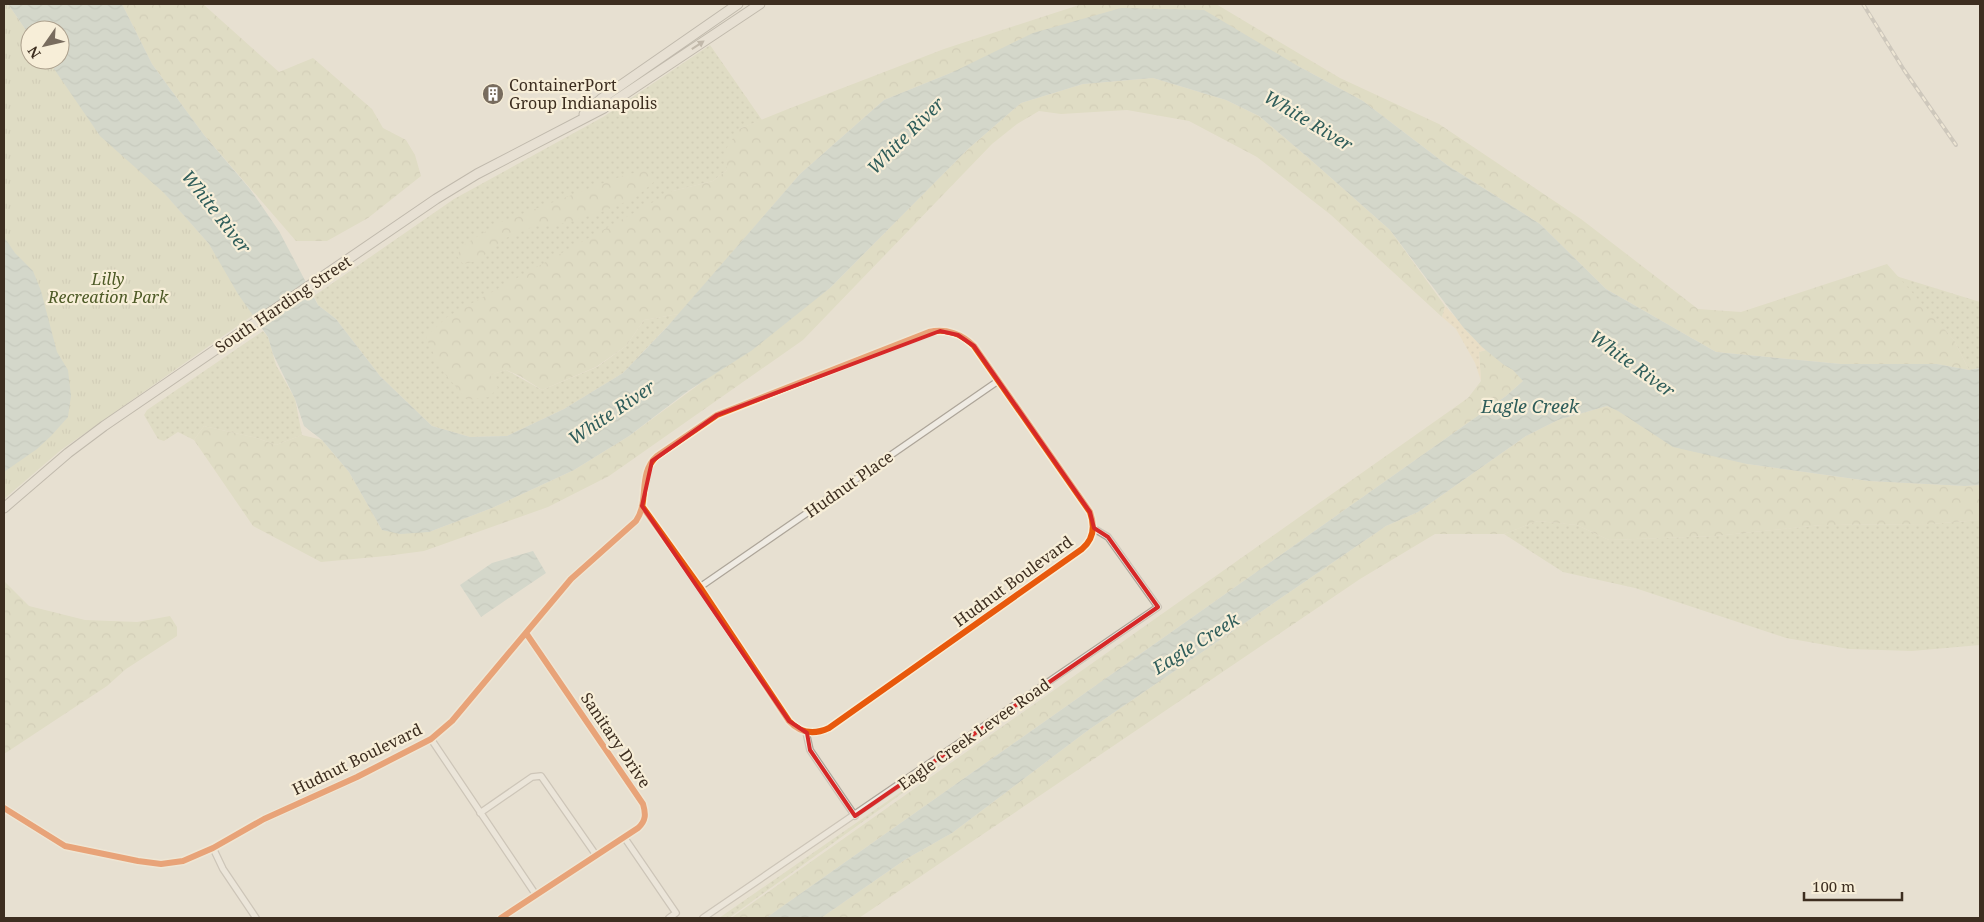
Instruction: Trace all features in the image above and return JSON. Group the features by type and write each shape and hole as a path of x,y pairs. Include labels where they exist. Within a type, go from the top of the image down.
{"main road":[{"path":"576,121 601,99 738,4"},
{"path":"576,121 612,102 760,4"},
{"name":"South Harding Street","path":"4,508 93,433 412,214 456,186 576,121"}],"street":[{"name":"Hudnut Boulevard","path":"4,808 65,846 161,864 183,861 213,848 264,819 340,786 431,739 452,721 576,573 636,521 642,511 645,479 652,461 705,422 726,411 929,332 948,332 967,340 974,346 1090,512 1093,528 1088,542 1074,554 829,728 818,732 806,732"},
{"name":"Hudnut Place","path":"700,587 998,381"},
{"path":"642,506 700,587 789,721 795,727 806,732 810,750 855,816"},
{"name":"Eagle Creek Levee Road","path":"703,918 855,816 1158,607 1108,537 1093,528"},
{"name":"Sanitary Drive","path":"501,918 638,828 643,821 645,812 643,804 526,633"},
{"path":"431,739 536,895"},
{"path":"480,813 533,776 541,776 596,855"},
{"path":"624,837 676,913 669,918"},
{"path":"213,848 223,869 256,918"}],"highlighted area":[{"path":"940,331 958,335 974,346 1090,512 1094,528 1108,537 1158,607 855,816 810,750 807,733 789,721 642,506 652,461 717,415"}],"green space":[{"name":"Lilly Recreation Park","path":"4,4 8,4 20,21 20,70 57,70 209,244 253,315 61,450 4,499"},
{"path":"122,4 203,4 279,72 313,58 372,109 383,128 406,140 415,155 421,176 368,218 327,241 296,241 204,135 152,64"},
{"path":"1082,4 1216,4 1340,78 1439,124 1581,219 1698,309 1741,312 1887,264 1954,340 1969,370 1937,364 1841,364 1716,352 1606,289 1540,224 1447,165 1363,101 1298,66 953,72 884,100 800,174 679,314 644,320 626,346 596,367 542,390 520,376 506,370 490,375 498,388 489,397 467,400 440,368 426,337 447,317 673,191 713,181 727,170 724,152 739,129 944,49"},
{"path":"710,45 762,120 739,129 727,170 713,181 673,191 489,375 506,370 542,390 597,367 626,346 644,320 679,314 623,373 564,409 507,436 470,437 432,426 380,376 336,319 318,305 314,296 454,199 603,117"},
{"path":"1153,78 1226,100 1259,116 1390,230 1445,306 1442,317 1331,215 1257,157 1189,121 1127,110 1061,114 1039,111 1017,124 992,144 803,340 609,476 548,507 424,551 321,562 253,526 194,440 204,426 257,438 276,445 302,435 322,440 349,472 382,530 429,532 492,508 574,470 629,436 830,288 968,149 1021,103 1083,84"},
{"path":"649,169 655,181 635,198 599,213 557,225 535,226 506,238 477,261 463,264 457,256 462,246 501,222 622,176"},
{"path":"1896,276 1980,302 1980,368 1969,370 1954,340"},
{"path":"263,331 268,337 276,365 295,399 302,435 276,445 257,438 204,426 194,440 178,432 164,441 158,439 144,415 147,410"},
{"path":"1486,350 1511,368 1523,381 1506,396 766,918 731,918 1468,398 1481,381 1479,352"},
{"path":"1607,406 1747,464 1869,481 1965,486 1980,485 1980,520 1930,524 1822,525 1715,536 1609,540 1577,525 1538,521 1504,534 1435,534 1360,579 859,918 821,918 906,859 952,833 1087,731 1386,526 1418,512 1526,436 1558,420"},
{"path":"1980,520 1980,645 1912,651 1849,649 1786,638 1635,588 1563,572 1504,534 1538,521 1577,525 1609,540 1715,536 1822,525 1930,524"},
{"path":"4,581 29,606 85,620 137,622 170,616 177,627 177,636 126,669 107,686 4,754"},
{"path":"993,728 729,918 719,918"}],"sand":[{"path":"1445,306 1486,350 1479,352 1481,381 1475,363 1456,329 1442,317"}],"water":[{"path":"8,4 122,4 152,64 204,135 250,189 279,231 318,305 336,319 380,376 432,426 470,437 507,436 564,409 623,373 667,327 800,174 884,100 953,72 1033,33 1121,8 1204,10 1298,66 1363,101 1447,165 1540,224 1606,289 1716,352 1841,364 1937,364 1969,370 1980,368 1980,485 1965,486 1869,481 1747,464 1673,447 1618,411 1607,406 1558,420 1526,436 1418,512 1386,526 1087,731 952,833 906,859 821,918 766,918 1506,396 1523,381 1513,370 1482,347 1463,327 1390,230 1259,116 1226,100 1153,78 1083,84 1021,103 968,149 830,288 751,351 688,391 629,436 574,470 492,508 429,532 400,534 382,530 349,472 322,440 304,426 295,399 273,354 268,337 238,294 209,244 164,193 100,136 55,70 70,70 70,20 20,21"},
{"path":"4,237 15,253 33,271 41,291 57,352 68,370 71,396 68,417 37,449 4,472"},
{"path":"533,551 546,573 481,617 460,585 492,563"}],"railway":[{"path":"1863,4 1904,70 1956,145"}],"cycle path":[{"path":"4,808 65,846 161,864 183,861 213,848 264,819 357,777 431,739 452,721 571,579 636,521 642,505 647,471 657,456 717,415 929,332 942,331 953,333 964,338 974,346 1090,512 1093,527 1091,537 1082,549 829,728 818,732 808,732 798,728 789,721 700,587 642,506"},
{"path":"501,918 638,828 643,823 645,817 643,804 526,633"}],"place":[{"name":"ContainerPort Group Indianapolis","path":"493,94"}],"water label":[{"name":"White River","path":"1308,121"},
{"name":"White River","path":"906,136"},
{"name":"White River","path":"216,212"},
{"name":"White River","path":"1632,364"},
{"name":"Eagle Creek","path":"1530,407"},
{"name":"White River","path":"612,413"},
{"name":"Eagle Creek","path":"1196,644"}]}
